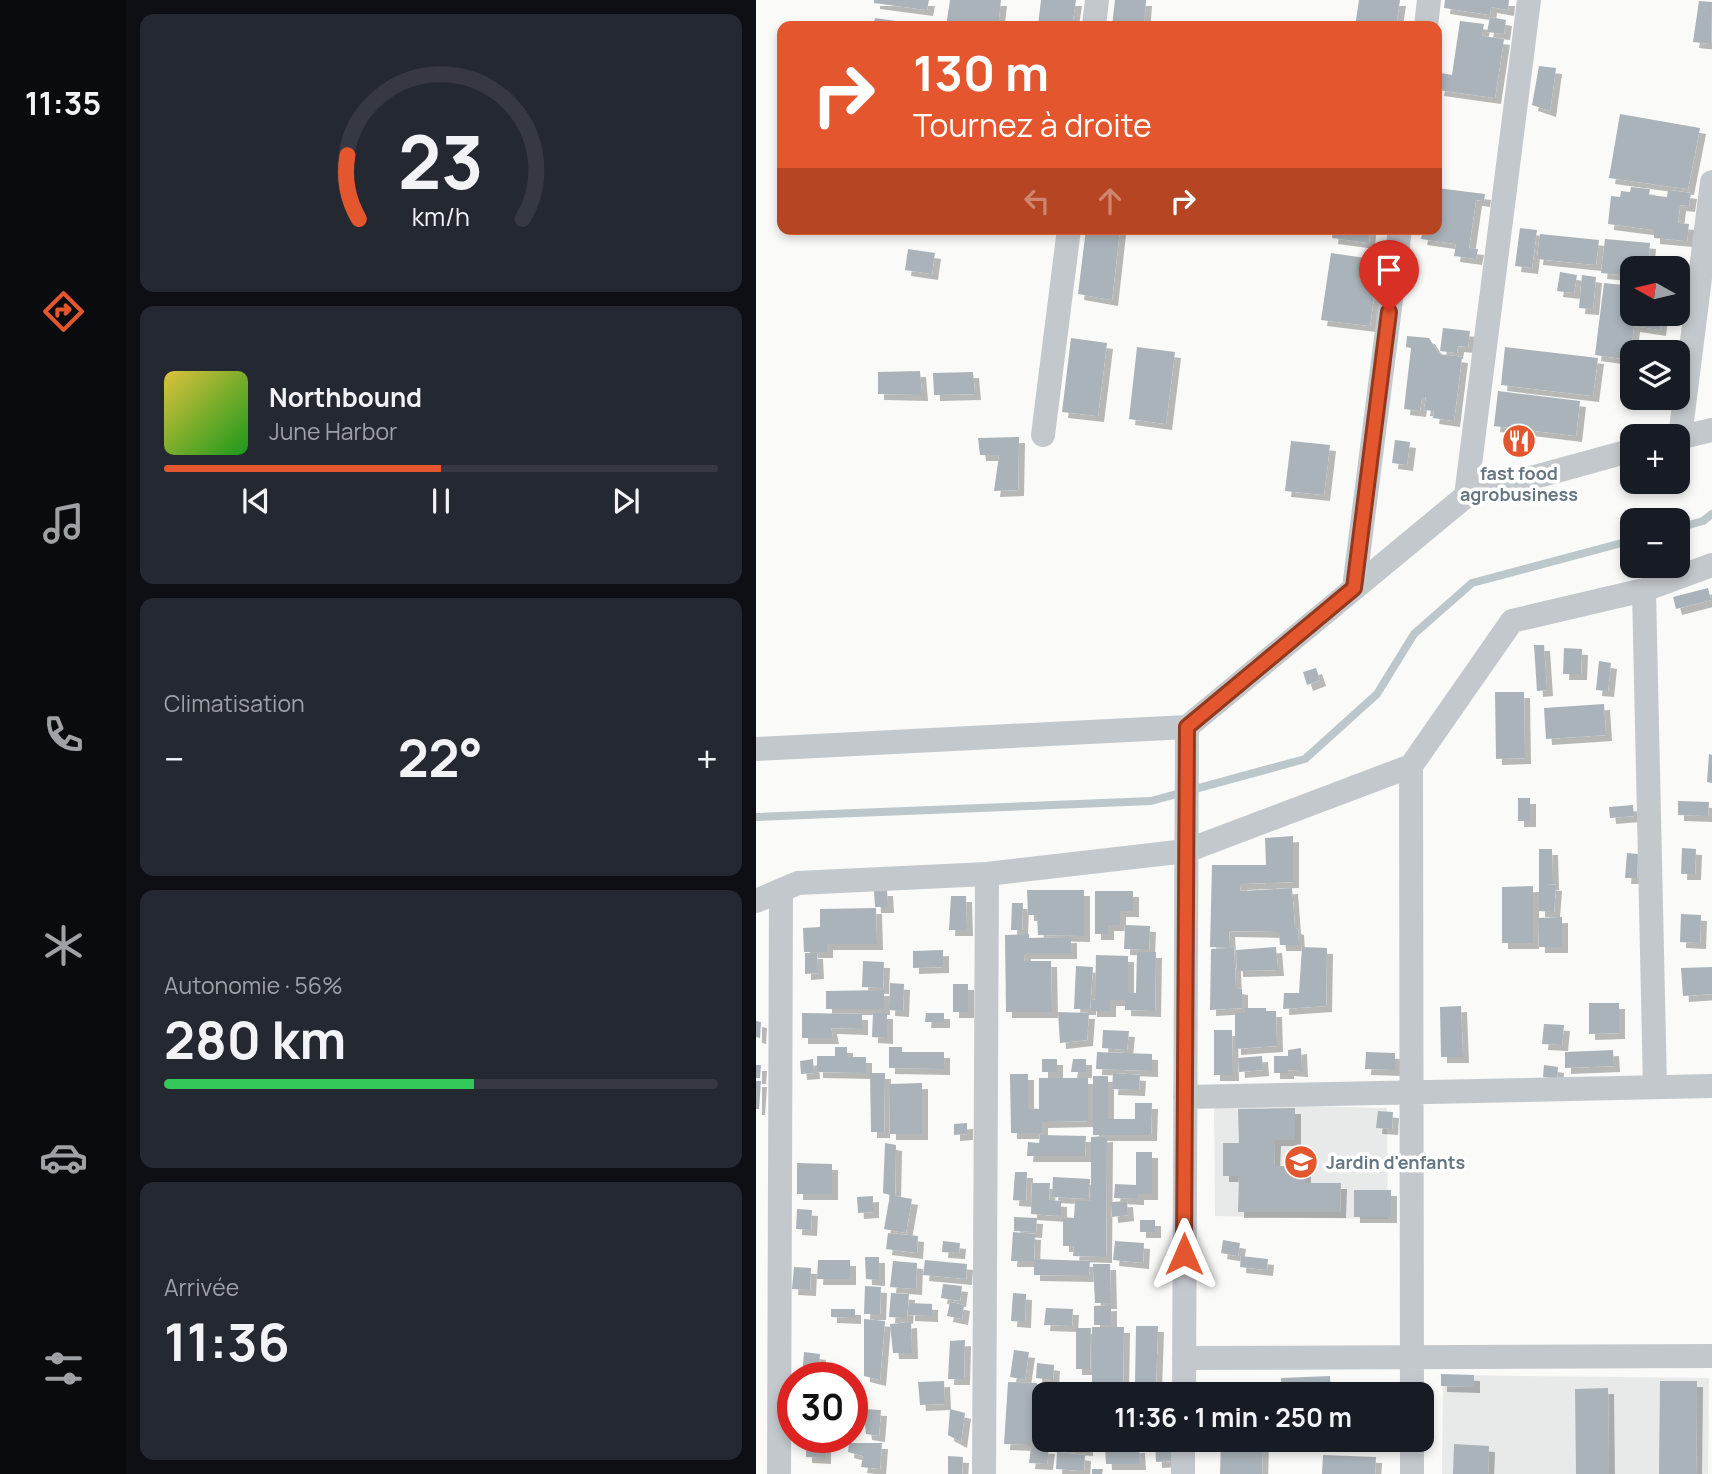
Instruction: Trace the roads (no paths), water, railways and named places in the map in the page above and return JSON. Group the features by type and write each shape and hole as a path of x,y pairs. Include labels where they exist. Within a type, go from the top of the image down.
{"street":[{"path":"1095,21 1097,0"},
{"path":"1427,21 1429,0"},
{"path":"1466,496 1528,0"},
{"path":"1681,424 1712,182"},
{"path":"1043,435 1068,235"},
{"path":"1354,588 1399,235"},
{"path":"1690,435 1712,430"},
{"path":"756,749 1187,727 1466,496 1620,454"},
{"path":"756,901 799,883 987,874 1186,851 1411,766 1512,621 1644,590 1712,565"},
{"path":"1644,590 1655,1087"},
{"path":"1184,1382 1187,727"},
{"path":"1411,766 1412,1382"},
{"path":"984,1474 987,874"},
{"path":"779,1474 781,892"},
{"path":"1185,1097 1712,1086"},
{"path":"1184,1359 1712,1356"},
{"path":"1183,1452 1183,1474"},
{"path":"1412,1452 1412,1474"}],"waterway":[{"path":"1690,525 1703,521 1712,514"},
{"path":"756,817 1151,801 1305,759 1377,694 1414,634 1472,583 1620,543"}],"place":[{"name":"fast food agrobusiness","path":"1519,441"},
{"name":"Jardin d'enfants","path":"1301,1162"}]}
